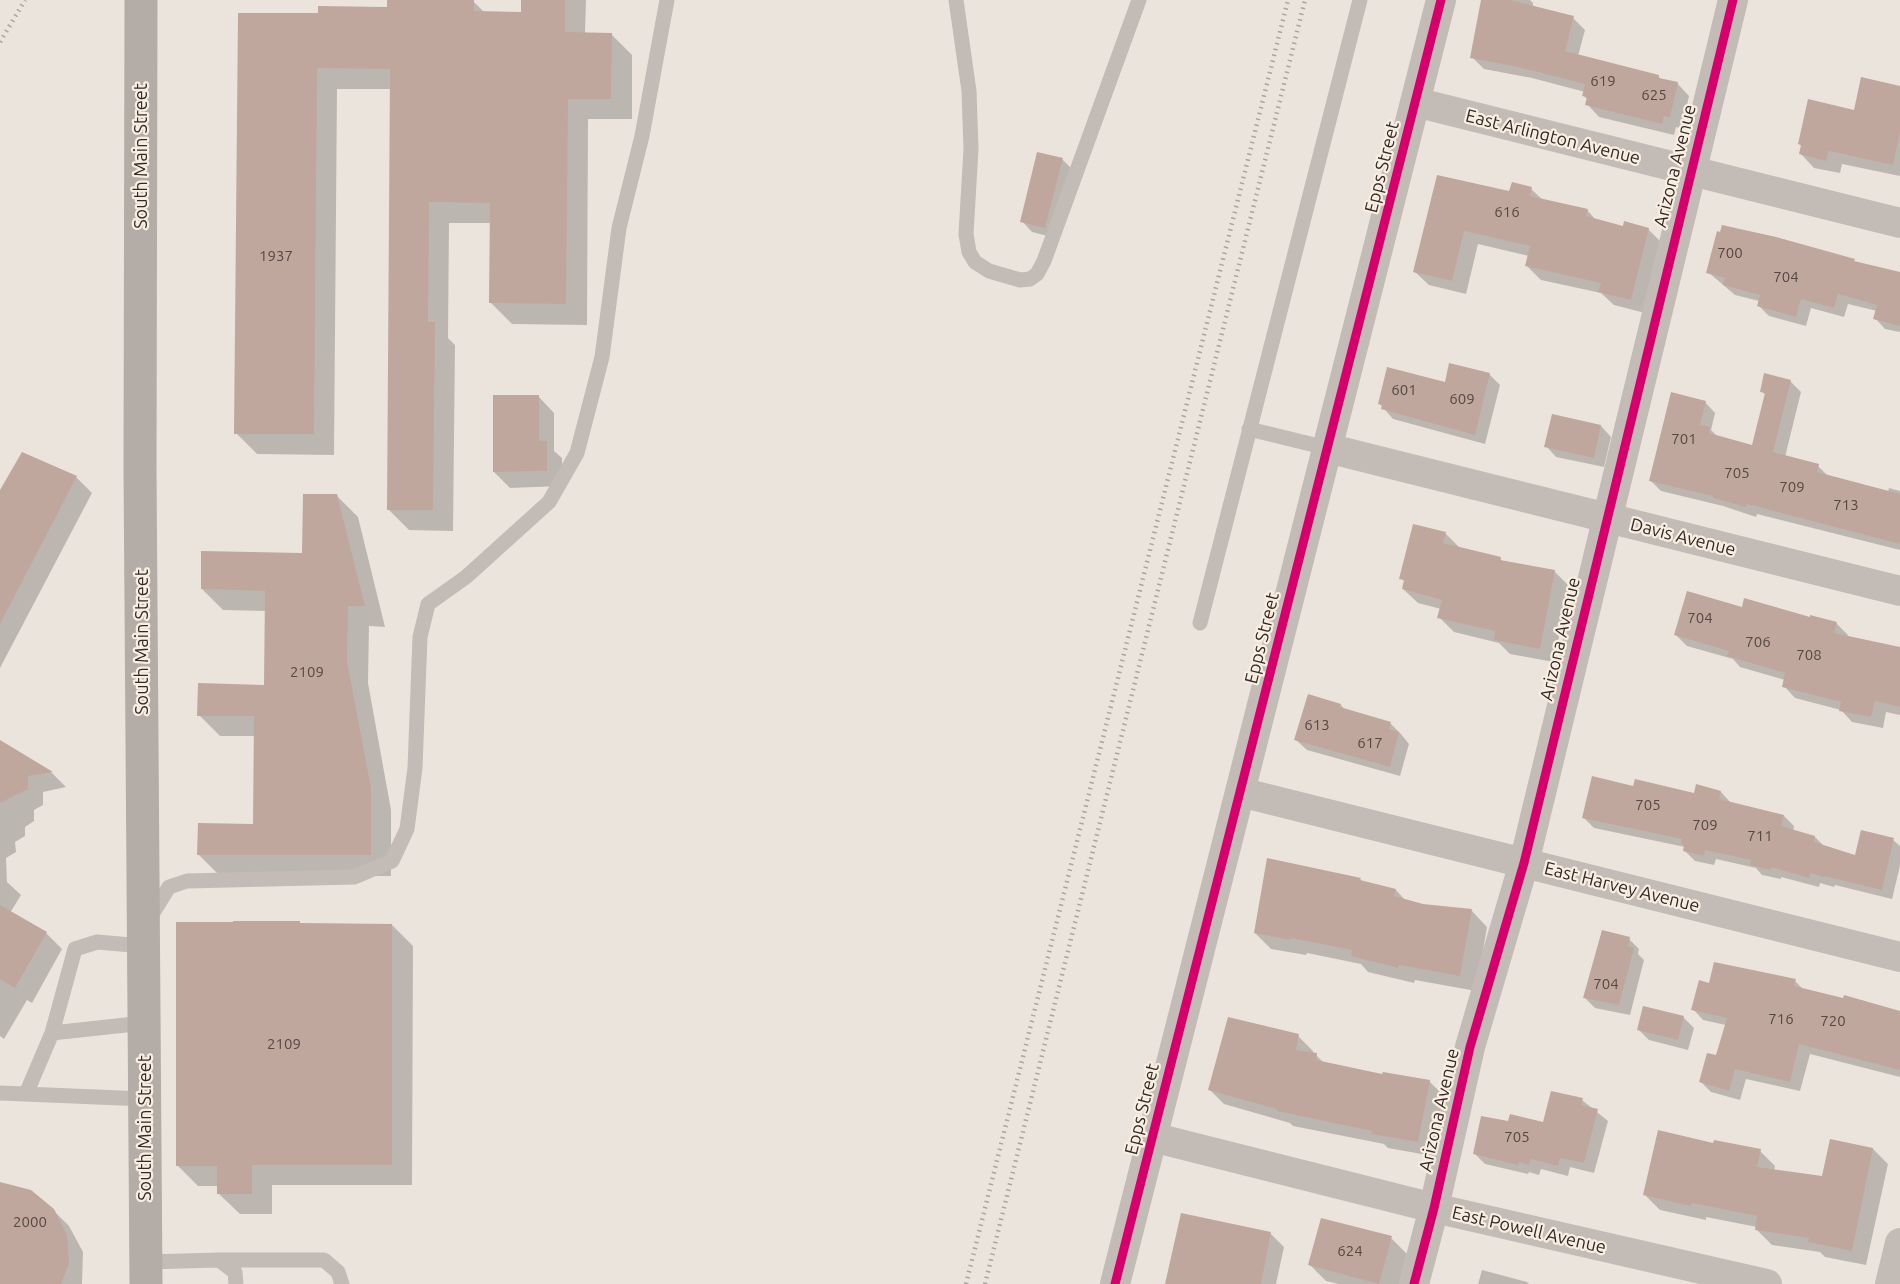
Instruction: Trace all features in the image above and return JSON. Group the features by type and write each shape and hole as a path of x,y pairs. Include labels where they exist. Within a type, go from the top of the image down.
{"street":[{"name":"South Main Street","path":"141,0 140,469 146,1273"},
{"name":"Epps Street","path":"1115,1284 1441,0"},
{"name":"Arizona Avenue","path":"1414,1284 1434,1208 1470,1047 1524,863 1733,0"},
{"name":"East Arlington Avenue","path":"1415,102 1900,224"},
{"name":"Davis Avenue","path":"1327,448 1900,591"},
{"name":"East Harvey Avenue","path":"1240,792 1900,957"},
{"name":"East Powell Avenue","path":"1152,1137 1434,1208 1767,1284"},
{"path":"1890,1284 1900,1243"}],"lane":[{"path":"26,1094 52,1033 75,950 97,942 144,937 169,887 186,881 354,877 392,861 407,829 415,768 420,637 428,604 466,577 549,502 577,453 602,357 619,228 642,136 667,10 667,0"},
{"path":"956,0 969,91 971,150 966,234 969,252 975,262 989,271 1020,280 1030,279 1037,274 1044,261 1139,0"},
{"path":"1200,623 1360,0"},
{"path":"1249,429 1327,448"},
{"path":"52,1033 144,1023"},
{"path":"0,1093 145,1099"},
{"path":"146,1273 219,1260 324,1260 338,1272 342,1284"},
{"path":"219,1260 236,1272 236,1284"}],"building":[{"path":"387,0 474,0 474,11 521,12 521,0 565,0 565,32 612,33 611,99 568,99 566,304 489,303 490,203 429,202 428,322 435,322 433,510 387,510 390,69 317,68 314,434 234,434 238,13 318,13 318,6 387,7"},
{"path":"1481,0 1510,0 1574,16 1565,51 1678,82 1670,117 1664,116 1662,124 1585,105 1587,97 1582,96 1585,84 1518,67 1470,58"},
{"path":"1861,77 1900,86 1900,132 1893,165 1829,151 1826,161 1799,154 1801,145 1798,144 1808,99 1854,110"},
{"path":"1037,152 1063,158 1045,228 1020,222"},
{"path":"1437,175 1509,191 1512,182 1532,187 1530,196 1588,209 1586,216 1623,226 1624,221 1649,228 1631,300 1598,292 1601,283 1525,266 1530,246 1464,231 1452,281 1413,272"},
{"path":"1722,225 1776,237 1855,259 1854,261 1900,272 1900,326 1873,319 1877,305 1838,294 1834,308 1801,299 1796,317 1757,306 1760,295 1723,285 1725,278 1706,273 1717,231 1720,232"},
{"path":"1449,363 1490,373 1475,435 1381,409 1382,405 1378,404 1387,367 1445,382"},
{"path":"1764,373 1791,380 1773,452 1819,464 1817,472 1900,494 1900,544 1649,481 1671,392 1706,401 1700,425 1710,427 1709,433 1752,445 1765,393 1760,392"},
{"path":"493,395 539,395 539,441 547,441 547,471 493,472"},
{"path":"1552,414 1601,425 1594,458 1544,447"},
{"path":"22,452 77,476 0,624 0,490"},
{"path":"303,494 337,494 365,606 348,606 347,661 371,788 371,855 197,855 198,823 253,824 254,716 197,716 198,683 264,685 265,591 201,589 201,551 302,553"},
{"path":"1413,524 1446,532 1443,543 1501,557 1500,560 1555,570 1540,649 1494,640 1495,631 1437,618 1442,600 1402,589 1404,580 1399,579"},
{"path":"1687,591 1742,607 1744,598 1810,617 1810,615 1837,622 1834,633 1900,647 1900,707 1875,701 1871,717 1839,711 1841,702 1782,687 1785,673 1727,656 1729,651 1674,635"},
{"path":"1308,694 1341,704 1340,707 1391,722 1389,729 1399,732 1390,767 1294,740"},
{"path":"0,740 53,772 28,776 28,789 0,803"},
{"path":"1592,776 1633,786 1635,779 1694,793 1696,784 1721,791 1719,799 1784,815 1781,826 1815,836 1814,842 1855,855 1861,830 1894,838 1882,890 1810,873 1809,878 1771,867 1771,870 1750,865 1751,860 1705,850 1704,856 1683,851 1682,839 1582,818"},
{"path":"1267,858 1361,878 1360,880 1396,889 1394,896 1423,904 1472,909 1460,976 1399,965 1398,968 1351,956 1352,950 1254,933"},
{"path":"0,905 47,932 15,988 0,979"},
{"path":"176,922 392,924 392,1165 252,1165 252,1194 217,1194 217,1166 176,1166"},
{"path":"1602,930 1630,937 1628,946 1634,948 1619,1005 1583,998"},
{"path":"1714,962 1796,979 1794,986 1843,998 1844,995 1900,1011 1900,1070 1799,1044 1790,1082 1735,1069 1729,1091 1699,1082 1707,1053 1716,1055 1727,1018 1691,1010 1699,980 1709,983"},
{"path":"1643,1006 1684,1016 1678,1040 1637,1030"},
{"path":"1228,1017 1299,1034 1296,1050 1317,1053 1316,1060 1382,1074 1383,1072 1430,1080 1418,1142 1371,1134 1372,1131 1277,1111 1277,1109 1208,1090"},
{"path":"1551,1091 1583,1098 1581,1105 1598,1109 1584,1163 1560,1158 1558,1166 1531,1159 1529,1165 1519,1162 1518,1165 1473,1154 1481,1116 1508,1121 1510,1114 1543,1122"},
{"path":"1658,1130 1713,1143 1714,1140 1761,1149 1757,1167 1822,1176 1830,1139 1873,1148 1852,1251 1808,1242 1809,1238 1755,1230 1757,1216 1692,1203 1691,1206 1643,1195"},
{"path":"0,1182 31,1190 54,1209 67,1235 69,1264 61,1284 0,1284"},
{"path":"1181,1213 1271,1232 1261,1284 1165,1284"},
{"path":"1321,1218 1392,1236 1379,1284 1308,1265"}],"railway":[{"path":"0,42 25,0"},
{"path":"966,1284 1288,0"},
{"path":"985,1284 1305,0"}],"cycle path":[{"path":"1115,1284 1441,0"},
{"path":"1414,1284 1434,1208 1470,1047 1524,863 1733,0"}]}
